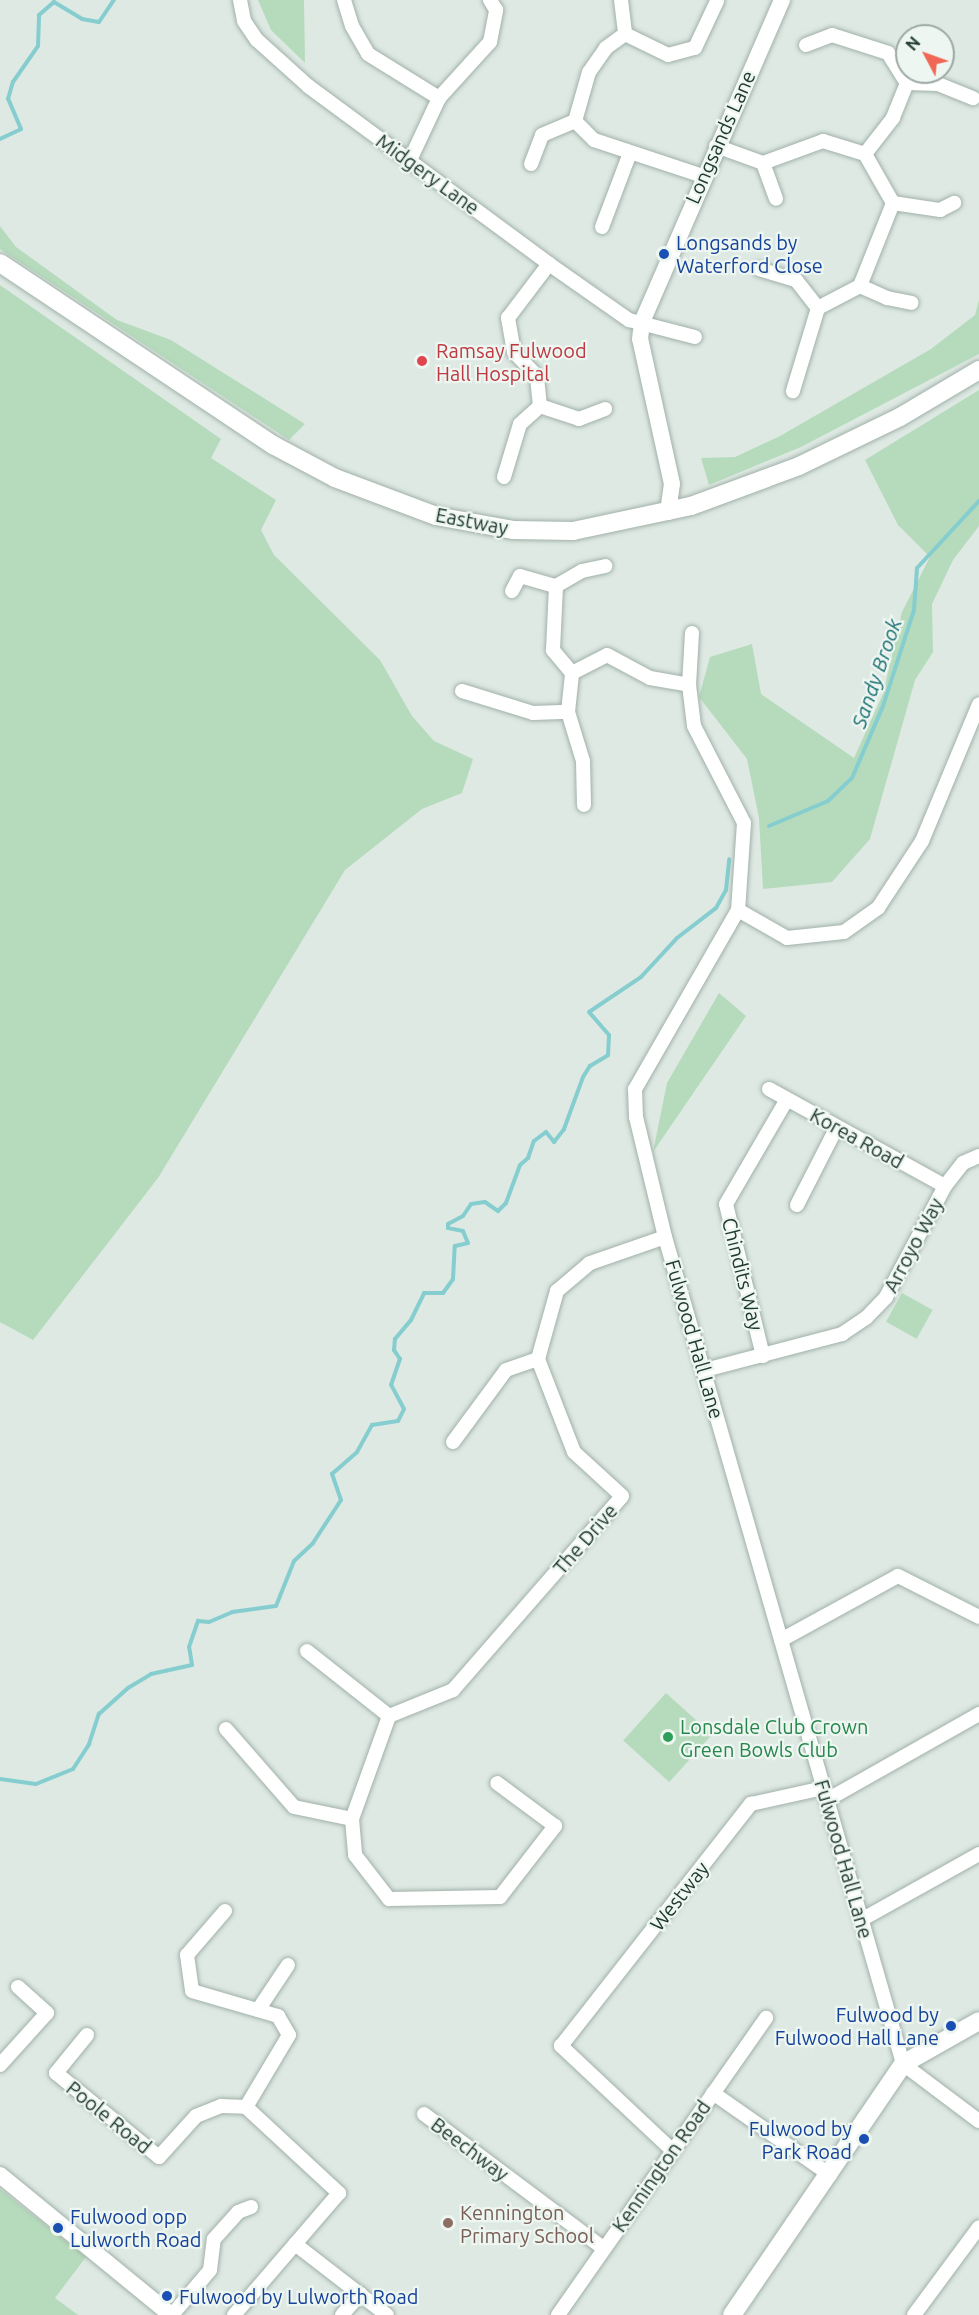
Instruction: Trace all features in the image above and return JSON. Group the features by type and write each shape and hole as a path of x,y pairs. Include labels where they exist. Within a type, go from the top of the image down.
{"main road":[{"name":"Eastway","path":"0,263 273,445 335,478 436,516 513,530 573,531 691,506 799,466 900,417 979,370"},
{"path":"732,2315 830,2175 903,2064 979,2021"}],"street":[{"name":"Midgery Lane","path":"240,0 244,21 257,40 308,86 549,264 629,320 695,337"},
{"path":"344,0 352,26 368,54 439,98"},
{"path":"410,160 439,98 490,42 496,10 490,0"},
{"path":"621,0 625,34"},
{"name":"Longsands Lane","path":"668,512 672,484 640,339 642,322 716,146 782,0"},
{"path":"625,34 668,55 694,48 717,1"},
{"path":"575,121 589,72 606,48 625,34"},
{"path":"806,45 832,35 888,53 895,64"},
{"path":"865,154 893,118 907,84"},
{"path":"938,84 973,98"},
{"path":"575,121 594,140 703,176"},
{"path":"531,164 542,135 575,121"},
{"path":"716,146 763,163 823,141 865,154 893,202"},
{"path":"602,227 630,153"},
{"path":"763,163 776,199"},
{"path":"893,202 940,210 954,203"},
{"path":"793,391 818,308 860,286 893,202"},
{"path":"540,406 537,376 514,352 508,318 549,264"},
{"path":"759,269 796,280 818,308"},
{"path":"860,286 887,298 912,303"},
{"path":"540,406 579,419 605,409"},
{"path":"504,477 520,424 540,406"},
{"name":"Longsands Lane","path":"672,484 691,506"},
{"path":"512,591 520,576 556,586 582,571 605,566"},
{"path":"556,586 553,650 572,673 568,712 583,761 584,804"},
{"name":"Fulwood Hall Lane","path":"692,633 689,685 694,726 744,823 738,910 635,1089 636,1117 664,1238 705,1370 903,2064"},
{"path":"572,673 607,655 650,678 689,685"},
{"path":"462,691 533,713 568,712"},
{"path":"738,910 788,938 844,932 878,908 922,841 979,704"},
{"name":"Korea Road","path":"769,1089 945,1186"},
{"name":"Chindits Way","path":"763,1356 726,1204 787,1099"},
{"path":"797,1205 837,1127"},
{"name":"Arroyo Way","path":"705,1370 842,1334 866,1318 886,1296 945,1186 963,1163 979,1156"},
{"path":"453,1442 506,1370 538,1359 557,1291 590,1263 664,1238"},
{"name":"The Drive","path":"389,1716 453,1690 622,1496 574,1452 538,1359"},
{"path":"781,1640 898,1576 979,1617"},
{"path":"307,1651 389,1716 352,1819 355,1855 389,1899 500,1897 555,1826 497,1783"},
{"name":"Westway","path":"673,2151 561,2046 751,1804 825,1794 979,1714"},
{"path":"226,1729 294,1807 352,1819"},
{"path":"861,1920 979,1854"},
{"path":"225,1911 188,1954 192,1991 278,2016 289,2035 246,2107 339,2193 234,2315"},
{"path":"258,2010 288,1965"},
{"path":"0,2065 46,2013 18,1987"},
{"name":"Kennington Road","path":"558,2315 766,2018"},
{"name":"Poole Road","path":"87,2035 56,2073 159,2157 196,2116 221,2106 246,2107"},
{"path":"903,2064 979,2121"},
{"path":"713,2093 830,2175"},
{"name":"Beechway","path":"424,2114 603,2248"},
{"path":"0,2175 171,2315 210,2270 214,2239 238,2212 251,2207"},
{"path":"914,2315 979,2227"},
{"path":"295,2244 387,2315"},
{"path":"342,2315 360,2294"}],"green space":[{"path":"258,0 304,0 305,63 271,30"},
{"path":"0,226 16,247 117,320 171,340 305,424 289,440 0,249"},
{"path":"0,285 221,439 211,458 276,500 261,530 274,555 380,660 412,716 434,741 473,759 462,793 422,809 345,870 158,1178 33,1340 0,1322"},
{"path":"979,300 979,354 801,447 709,485 701,458 735,457 780,436 931,349 975,315"},
{"path":"979,390 979,526 953,560 932,604 933,652 915,680 870,839 832,882 763,889 759,818 747,759 699,697 710,657 752,644 761,694 854,758 883,694 902,612 930,557 898,525 865,460"},
{"path":"719,993 746,1016 653,1152 667,1083"},
{"path":"902,1293 933,1310 917,1339 886,1322"},
{"name":"Lonsdale Club Crown Green Bowls Club","path":"666,1693 712,1734 669,1782 623,1741"},
{"path":"0,2189 86,2257 55,2298 78,2315 0,2315"}],"waterway":[{"path":"0,139 21,129 8,99 13,82 38,46 39,15 54,2 82,19 99,22 114,0"},
{"name":"Sandy Brook","path":"769,826 828,801 852,778 883,706 914,610 917,568 979,501"},
{"path":"0,1779 36,1784 73,1769 89,1744 99,1714 128,1688 151,1674 192,1665 189,1647 198,1621 209,1622 232,1612 276,1606 294,1561 313,1543 341,1500 332,1474 357,1452 372,1425 398,1421 404,1409 391,1385 400,1359 394,1350 395,1339 411,1320 424,1293 443,1293 453,1279 455,1246 468,1243 463,1231 448,1228 448,1224 463,1216 471,1204 485,1202 498,1211 506,1203 520,1165 528,1158 534,1141 546,1132 554,1142 564,1129 583,1077 590,1066 608,1055 609,1035 589,1012 641,977 677,938 716,908 726,890 729,859"}],"place":[{"name":"Longsands by Waterford Close","path":"664,254"},
{"name":"Ramsay Fulwood Hall Hospital","path":"422,361"},
{"name":"Lonsdale Club Crown Green Bowls Club","path":"668,1737"},
{"name":"Fulwood by Fulwood Hall Lane","path":"951,2026"},
{"name":"Fulwood by Park Road","path":"864,2139"},
{"name":"Kennington Primary School","path":"448,2223"},
{"name":"Fulwood opp Lulworth Road","path":"58,2228"},
{"name":"Fulwood by Lulworth Road","path":"167,2296"}]}
